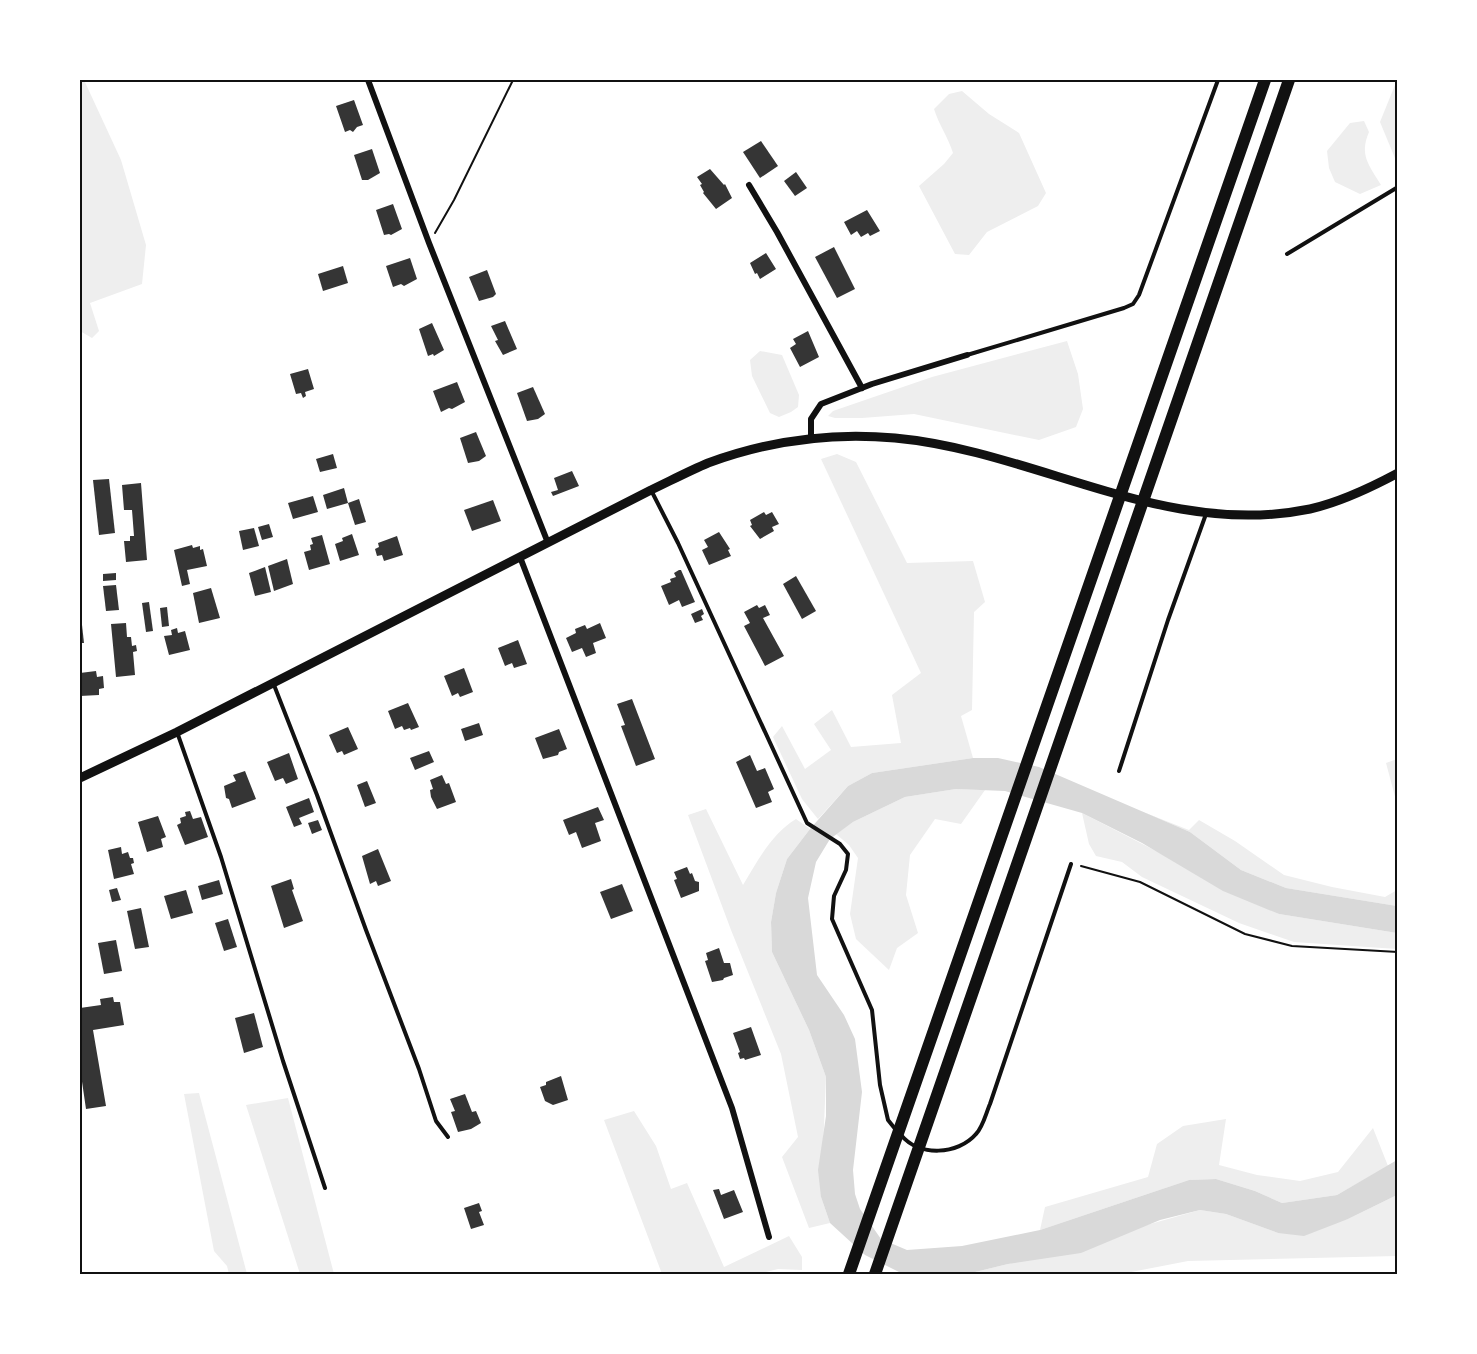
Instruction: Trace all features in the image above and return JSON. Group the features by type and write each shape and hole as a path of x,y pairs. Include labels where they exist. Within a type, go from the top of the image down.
{"main road":[{"path":"849,1275 1265,80"},
{"path":"875,1275 1290,80"}],"street":[{"path":"368,80 429,243 548,543"},
{"path":"749,185 783,242 862,388"},
{"path":"811,438 811,419 820,405 862,388 967,355"},
{"path":"80,778 177,732 651,490 707,464 757,448 811,438 894,438 971,451 1096,489 1174,509 1238,517 1312,509 1350,497 1398,473"},
{"path":"520,557 732,1108 770,1237"}],"lane":[{"path":"967,355 1133,304 1139,295 1218,80"},
{"path":"1287,254 1398,187"},
{"path":"651,490 678,543 807,823 840,844 848,854 846,870 834,896 832,919 872,1010 880,1085 888,1120 905,1140 927,1150 940,1152 958,1147 977,1134 990,1104 1071,864"},
{"path":"1119,771 1168,620 1206,514"},
{"path":"273,683 317,795 436,1120 448,1137"},
{"path":"177,732 221,857 283,1061 325,1188"}],"path":[{"path":"429,243 454,200 513,80"},
{"path":"1071,864 1090,867 1140,882 1245,934 1292,946 1398,952"}],"shaded area":[{"path":"80,80 84,80 121,160 146,245 142,284 90,303 99,331 92,338 80,331"},
{"path":"1398,80 1397,163 1380,122"},
{"path":"962,91 989,114 1019,133 1046,193 1038,206 987,232 969,255 955,254 919,186 953,153 934,109 949,94"},
{"path":"1364,121 1369,132 1365,154 1381,185 1360,194 1335,182 1329,168 1327,151 1350,123"},
{"path":"1067,341 1078,374 1083,409 1076,427 1039,440 914,414 862,418 828,416 833,411 932,377"},
{"path":"760,351 782,355 799,395 798,407 779,417 770,413 752,376 750,360"},
{"path":"837,454 856,462 907,563 973,561 985,602 974,612 972,710 961,716 973,758 872,773 848,786 818,819 802,799 773,737 782,726 805,769 831,750 814,724 832,710 851,747 901,743 892,695 921,673 821,459"},
{"path":"973,758 998,758 1039,767 1190,832 1241,870 1286,888 1397,906 1397,933 1279,914 1223,891 1142,843 1082,813 1005,791 956,789 905,797 853,822 830,839 816,862 808,898 817,975 844,1015 855,1039 862,1092 853,1170 855,1194 860,1209 881,1239 907,1250 962,1246 1040,1230 1189,1180 1216,1179 1255,1191 1282,1203 1337,1195 1397,1160 1397,1195 1348,1219 1304,1236 1278,1233 1226,1214 1200,1210 1160,1220 1081,1253 1008,1264 967,1274 903,1274 865,1255 830,1223 821,1197 818,1170 826,1116 826,1077 809,1030 772,952 771,922 776,893 787,859 848,786 872,773"},
{"path":"1398,759 1397,804 1386,763"},
{"path":"956,789 985,790 961,824 935,819 910,855 906,895 918,933 897,948 889,970 856,939 850,914 858,858 849,845 836,834 853,822 905,797"},
{"path":"706,809 743,885 766,849 787,825 796,819 810,829 787,859 776,893 771,922 772,952 809,1030 826,1077 821,1197 830,1223 809,1228 782,1157 798,1137 781,1054 688,815"},
{"path":"1138,810 1189,830 1199,820 1235,841 1284,875 1385,897 1397,890 1397,906 1286,888 1241,870 1190,832"},
{"path":"1082,813 1279,914 1397,933 1397,949 1294,942 1239,923 1142,877 1122,862 1096,856 1089,844"},
{"path":"199,1093 247,1274 229,1274 227,1266 214,1251 184,1094"},
{"path":"288,1098 334,1274 300,1274 246,1105"},
{"path":"634,1111 656,1146 671,1189 687,1183 724,1267 789,1236 802,1257 802,1270 778,1269 758,1274 662,1274 604,1120"},
{"path":"1226,1119 1219,1165 1257,1175 1300,1181 1338,1172 1373,1128 1388,1166 1337,1195 1282,1203 1255,1191 1216,1179 1189,1180 1040,1230 1045,1207 1148,1177 1157,1144 1183,1126"},
{"path":"1397,1195 1397,1256 1188,1261 1121,1274 967,1274 1200,1210 1226,1214 1278,1233 1348,1219"}],"building":[{"path":"354,100 363,125 357,127 353,132 350,130 345,132 336,106"},
{"path":"761,141 778,166 760,178 743,152"},
{"path":"372,149 380,173 368,180 362,180 354,155"},
{"path":"710,169 725,184 732,198 716,209 703,193 700,185 702,184 697,177"},
{"path":"796,172 807,188 795,196 784,181"},
{"path":"393,204 402,229 391,235 384,235 376,210"},
{"path":"867,210 880,231 870,236 868,233 861,237 857,231 851,235 844,222"},
{"path":"834,247 855,289 837,298 815,257"},
{"path":"766,253 776,269 760,279 750,263"},
{"path":"410,258 417,279 404,286 401,284 393,287 386,266"},
{"path":"343,266 348,283 323,291 318,274"},
{"path":"487,270 496,294 479,301 469,277"},
{"path":"505,321 517,349 503,355 495,341 498,340 491,326"},
{"path":"432,323 444,350 434,356 433,354 428,356 419,329"},
{"path":"808,331 819,357 800,367 790,348 796,344 793,339"},
{"path":"308,369 314,389 305,392 306,396 303,398 301,393 296,394 290,374"},
{"path":"457,382 465,402 441,412 433,391"},
{"path":"533,387 545,414 538,419 527,421 517,393"},
{"path":"476,432 486,456 479,461 468,463 460,438"},
{"path":"333,454 337,468 320,472 316,459"},
{"path":"572,471 579,486 553,496 551,492 558,490 554,478"},
{"path":"109,479 115,533 99,535 93,480"},
{"path":"141,483 147,560 126,562 124,541 130,541 130,536 134,536 132,510 124,510 122,485"},
{"path":"344,488 348,503 327,509 323,495"},
{"path":"313,496 318,512 293,519 288,503"},
{"path":"359,499 366,522 355,525 348,503"},
{"path":"493,500 501,521 472,531 464,510"},
{"path":"764,512 766,515 772,512 779,524 772,527 774,531 760,539 750,526 752,525 750,520"},
{"path":"269,524 273,537 262,540 258,527"},
{"path":"254,528 259,546 243,550 239,531"},
{"path":"719,532 730,549 728,550 731,556 709,565 702,550 708,547 704,540"},
{"path":"352,534 359,555 340,561 335,544"},
{"path":"322,535 330,564 309,570 304,552 311,550 310,545 313,544 311,538"},
{"path":"397,536 403,555 384,561 382,555 377,556 375,549 379,547 378,543"},
{"path":"192,545 193,548 200,546 200,550 203,549 207,566 187,570 190,584 182,586 174,550"},
{"path":"287,559 293,584 274,591 268,566"},
{"path":"265,567 271,592 255,596 249,573"},
{"path":"679,570 695,602 682,607 679,600 669,605 661,586 671,582 670,579 676,577 674,573"},
{"path":"116,573 116,580 103,581 103,574"},
{"path":"796,576 816,611 802,619 783,584"},
{"path":"116,585 119,610 106,611 103,586"},
{"path":"211,588 220,618 199,623 193,593"},
{"path":"149,602 153,631 146,632 142,603"},
{"path":"757,605 759,608 765,605 770,615 763,618 784,656 765,666 744,626 750,623 744,612"},
{"path":"167,607 169,626 162,627 160,608"},
{"path":"702,609 703,620 695,623 691,614"},
{"path":"81,616 84,643 80,643"},
{"path":"126,623 127,637 131,637 132,646 136,645 137,651 133,652 135,675 116,677 111,624"},
{"path":"600,623 606,638 593,643 596,653 586,657 582,648 572,652 566,638 576,633 575,629 585,625 587,629"},
{"path":"177,628 178,633 185,631 190,650 169,655 164,636 172,635 171,630"},
{"path":"518,640 527,664 514,668 512,663 505,666 498,648"},
{"path":"464,668 473,692 460,697 458,693 452,696 444,676"},
{"path":"96,671 97,677 103,676 104,688 99,689 99,695 80,696 80,673"},
{"path":"632,699 655,759 636,766 621,726 625,725 617,704"},
{"path":"408,703 419,727 404,730 402,726 395,729 388,711"},
{"path":"479,723 483,735 465,741 461,729"},
{"path":"348,727 358,749 344,755 342,751 337,753 329,735"},
{"path":"559,729 567,749 559,752 558,755 543,759 535,738"},
{"path":"429,751 434,762 415,770 410,758"},
{"path":"289,753 298,779 286,784 283,778 275,781 267,762"},
{"path":"750,755 757,771 765,768 774,789 768,792 772,802 756,808 736,762"},
{"path":"245,771 256,799 232,808 229,799 226,798 224,786 236,781 233,775"},
{"path":"442,775 446,784 449,783 456,802 437,809 431,797 430,790 433,789 430,780"},
{"path":"367,781 376,803 365,807 357,785"},
{"path":"309,798 314,812 299,818 302,824 294,827 286,807"},
{"path":"598,807 604,820 595,823 601,841 582,848 576,832 569,835 563,820"},
{"path":"190,811 193,819 201,817 208,837 185,845 177,825 181,823 180,818 186,816 185,812"},
{"path":"158,816 166,837 161,839 163,847 147,852 138,822"},
{"path":"318,820 322,830 312,834 308,823"},
{"path":"121,847 122,854 128,852 130,858 133,858 134,863 131,864 134,874 114,879 108,850"},
{"path":"378,849 391,881 378,886 376,881 370,884 362,856"},
{"path":"687,867 695,881 699,882 699,891 681,898 674,880 677,879 674,872"},
{"path":"291,879 294,889 292,890 303,921 284,928 271,886"},
{"path":"219,880 223,894 202,900 198,886"},
{"path":"622,884 633,911 611,919 600,892"},
{"path":"117,888 121,900 112,902 109,890"},
{"path":"186,890 193,913 171,919 164,896"},
{"path":"141,908 149,947 135,949 127,911"},
{"path":"228,919 237,947 224,951 215,923"},
{"path":"116,940 122,971 104,974 98,943"},
{"path":"719,948 724,963 730,963 733,975 712,982 705,961 708,960 706,953"},
{"path":"113,997 114,1002 120,1002 124,1025 93,1030 106,1106 86,1109 80,1068 80,1008 101,1005 100,999"},
{"path":"254,1013 263,1047 244,1053 235,1018"},
{"path":"751,1027 761,1055 745,1060 740,1059 738,1053 740,1052 733,1033"},
{"path":"561,1076 568,1100 553,1105 545,1101 540,1087"},
{"path":"465,1094 472,1112 476,1111 481,1123 471,1129 458,1132 451,1112 455,1111 450,1099"},
{"path":"719,1189 721,1195 734,1190 743,1212 724,1219 713,1190"},
{"path":"479,1203 482,1211 479,1212 484,1225 471,1229 464,1208"}]}
